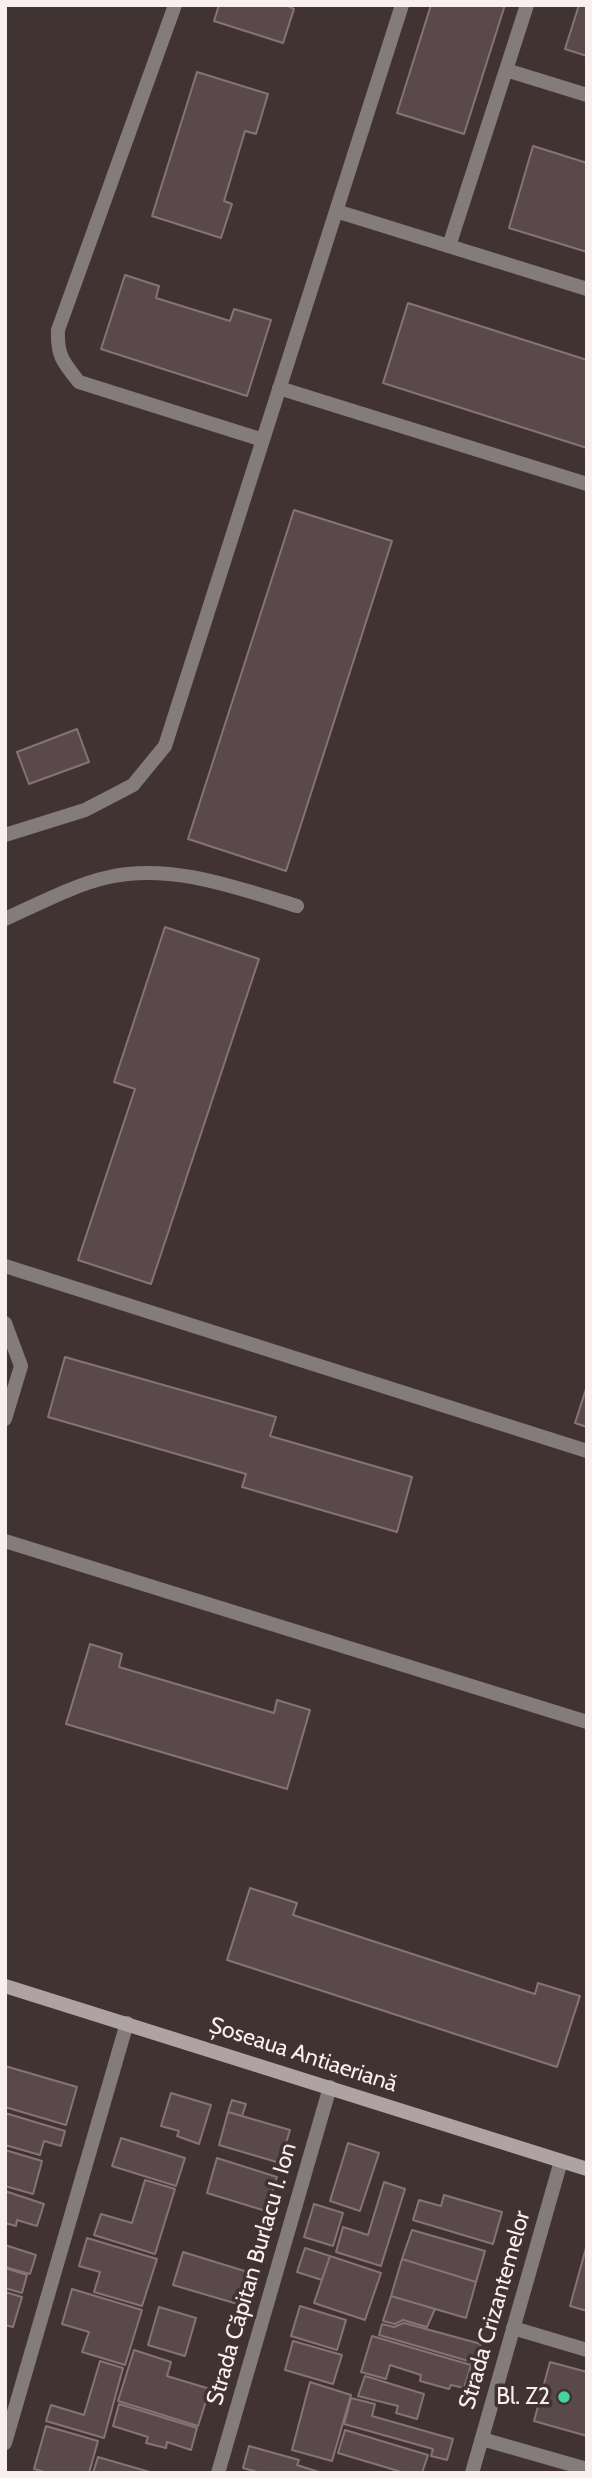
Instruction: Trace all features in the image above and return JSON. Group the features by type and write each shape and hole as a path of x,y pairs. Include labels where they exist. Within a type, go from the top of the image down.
{"main road":[{"name":"Șoseaua Antiaeriană","path":"5,1986 587,2169"}],"street":[{"path":"175,5 58,330 57,349 79,382 263,440"},
{"path":"5,835 85,810 133,785 165,746 402,5"},
{"path":"449,246 527,5"},
{"path":"506,71 587,95"},
{"path":"336,211 587,289"},
{"path":"279,388 587,484"},
{"path":"5,919 50,898 108,877 154,872 215,882 297,906"},
{"path":"5,1266 587,1451"},
{"path":"5,1323 21,1366 5,1419"},
{"path":"5,1541 587,1722"},
{"path":"5,2443 127,2023"},
{"name":"Strada Căpitan Burlacu I. Ion","path":"218,2473 330,2087"},
{"name":"Strada Crizantemelor","path":"472,2473 561,2161"},
{"path":"513,2328 587,2350"},
{"path":"482,2439 587,2469"}],"building":[{"path":"219,5 286,5 294,9 283,43 214,21"},
{"path":"431,5 505,5 464,134 397,113"},
{"path":"579,5 587,5 587,56 565,49"},
{"path":"197,72 268,94 256,134 245,131 224,201 232,204 221,238 152,216"},
{"path":"533,146 587,163 587,252 509,228"},
{"path":"125,275 159,286 156,298 230,321 234,309 271,320 247,396 101,349"},
{"path":"408,303 587,360 587,448 383,383"},
{"path":"294,510 392,541 286,871 188,839"},
{"path":"77,729 89,762 29,784 17,752"},
{"path":"165,927 259,959 151,1284 78,1260 135,1089 114,1082"},
{"path":"65,1357 276,1417 270,1436 412,1477 397,1532 242,1487 246,1474 48,1417"},
{"path":"587,1386 587,1427 575,1423"},
{"path":"90,1644 122,1654 119,1667 274,1713 277,1700 310,1710 287,1789 66,1724"},
{"path":"250,1888 297,1903 293,1915 535,1994 538,1983 580,1996 557,2067 227,1960"},
{"path":"5,2066 77,2087 66,2125 5,2107"},
{"path":"171,2093 211,2105 199,2144 177,2136 179,2131 161,2126"},
{"path":"232,2100 246,2104 242,2116 228,2112"},
{"path":"228,2112 290,2130 280,2163 219,2145"},
{"path":"5,2113 65,2131 61,2146 44,2141 40,2155 5,2145"},
{"path":"121,2138 185,2158 176,2186 112,2166"},
{"path":"348,2143 379,2153 360,2211 330,2201"},
{"path":"5,2150 42,2161 33,2194 5,2186"},
{"path":"217,2158 277,2177 266,2211 207,2193"},
{"path":"145,2180 175,2189 155,2254 94,2235 101,2214 132,2223"},
{"path":"384,2182 405,2189 381,2266 336,2252 343,2227 368,2235"},
{"path":"5,2191 44,2204 37,2226 17,2220 16,2226 5,2223"},
{"path":"444,2195 502,2212 493,2244 413,2220 419,2200 441,2206"},
{"path":"314,2204 343,2213 333,2246 304,2237"},
{"path":"412,2230 485,2251 476,2282 402,2259"},
{"path":"87,2238 157,2259 142,2306 94,2292 100,2272 79,2266"},
{"path":"5,2245 36,2255 30,2274 5,2267"},
{"path":"305,2248 330,2256 322,2280 297,2272"},
{"path":"587,2248 587,2311 570,2306"},
{"path":"183,2252 251,2273 241,2305 173,2285"},
{"path":"330,2256 381,2273 365,2320 314,2303"},
{"path":"402,2259 476,2282 466,2318 391,2296"},
{"path":"5,2268 27,2275 22,2293 5,2288"},
{"path":"72,2289 142,2310 125,2365 82,2352 89,2332 62,2324"},
{"path":"5,2292 22,2297 13,2327 5,2325"},
{"path":"391,2296 435,2309 427,2327 403,2320 395,2324 383,2321"},
{"path":"300,2306 346,2320 337,2350 291,2336"},
{"path":"159,2307 196,2318 185,2356 148,2345"},
{"path":"404,2323 481,2344 475,2363 379,2335 382,2324 394,2327"},
{"path":"372,2336 471,2365 464,2388 451,2385 449,2389 420,2381 421,2375 390,2365 386,2379 361,2372"},
{"path":"293,2341 342,2355 333,2384 285,2370"},
{"path":"134,2350 171,2362 167,2376 210,2389 198,2426 118,2401"},
{"path":"100,2361 123,2368 104,2438 46,2421 51,2405 84,2415"},
{"name":"Bl. Z2","path":"550,2362 587,2372 587,2436 534,2421"},
{"path":"365,2376 424,2394 417,2419 396,2413 398,2406 358,2396"},
{"path":"310,2382 351,2395 332,2461 292,2450"},
{"path":"351,2398 375,2404 372,2416 453,2439 447,2460 431,2456 433,2449 344,2424"},
{"path":"119,2404 197,2428 191,2450 167,2442 166,2448 146,2443 148,2437 113,2426"},
{"path":"46,2426 98,2441 89,2473 48,2473 34,2469"},
{"path":"345,2430 428,2455 422,2473 405,2473 338,2453"},
{"path":"249,2446 299,2460 297,2465 322,2473 261,2473 243,2468"},
{"path":"98,2457 153,2473 93,2473"}],"place":[{"name":"Bl. Z2","path":"564,2397"}]}
